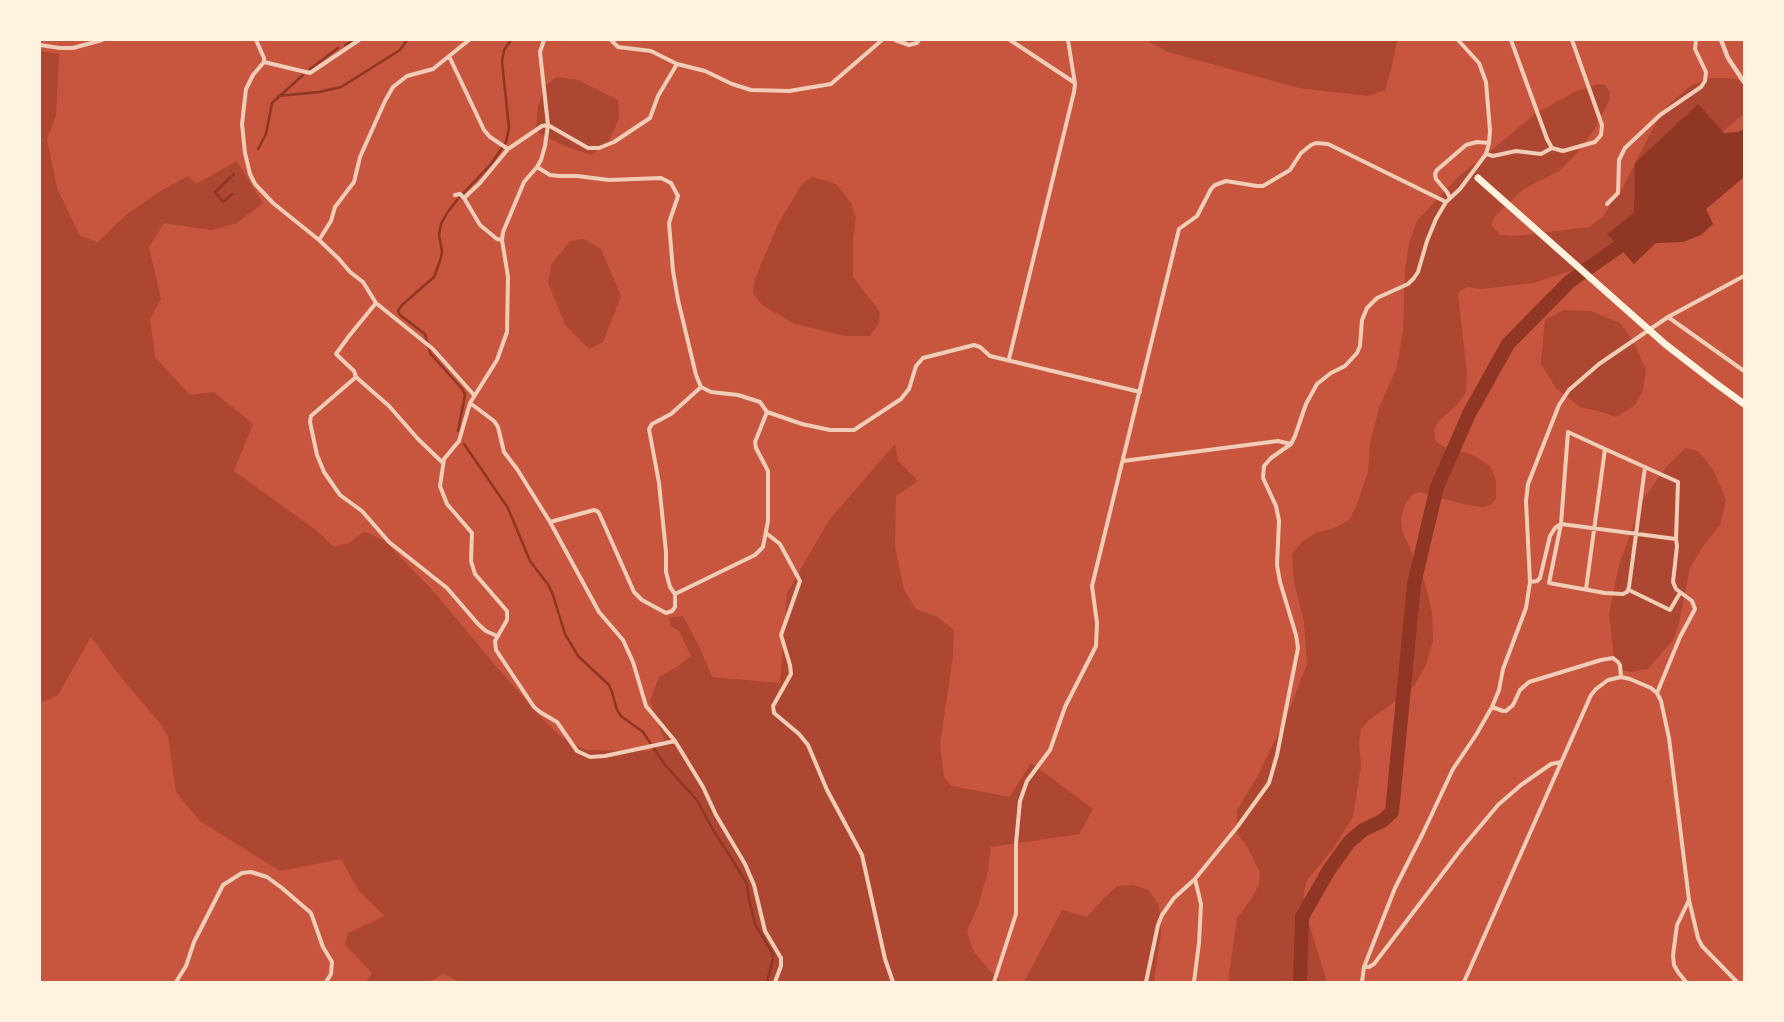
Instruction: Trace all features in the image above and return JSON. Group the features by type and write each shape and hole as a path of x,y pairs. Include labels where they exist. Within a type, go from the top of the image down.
{"highway":[{"path":"1478,178 1665,344 1744,404"}],"street":[{"path":"40,45 73,48 102,40"},
{"path":"256,40 264,62 253,75 246,89 242,124 245,154 250,174 259,190 319,240 363,282 376,302 428,344 474,395"},
{"path":"264,62 310,72 359,40"},
{"path":"319,240 332,221 334,207 354,182 360,157 393,87 407,76 433,69 469,40"},
{"path":"544,40 540,52 548,125 541,160 524,182 503,232 502,240 508,277 507,332 497,360 470,403 460,441 447,455 443,463 440,481 441,492 447,504 472,533 471,561 475,574 508,611 508,620 496,636 495,646 498,654 525,694 540,712 562,727 577,751 582,755 597,757 675,741"},
{"path":"611,40 618,47 651,51 677,64 705,71 732,84 751,90 797,90 831,84 882,40"},
{"path":"895,40 909,45 917,43 918,40"},
{"path":"1010,40 1075,84"},
{"path":"1009,359 1075,84 1068,40"},
{"path":"1146,982 1158,925 1162,915 1174,898 1195,879 1238,826 1269,783 1278,755 1298,648 1277,566 1279,521 1276,506 1262,473 1264,466 1267,461 1291,444 1296,436 1313,389 1331,373 1345,366 1357,353 1360,346 1362,320 1367,308 1377,298 1408,284 1418,272 1436,219 1448,200 1460,189 1486,154 1489,143 1490,118 1485,77 1479,63 1458,40"},
{"path":"1511,40 1544,134 1552,148"},
{"path":"1486,154 1493,156 1521,151 1541,154 1552,148 1563,151 1595,142 1601,135 1602,125 1572,40"},
{"path":"1607,204 1618,193 1618,160 1625,148 1660,115 1704,84 1706,72 1695,49 1696,40"},
{"path":"1721,40 1733,68 1744,82"},
{"path":"449,56 484,130 490,137 505,147"},
{"path":"502,240 497,239 480,225 461,196 480,183 505,147 539,127 548,125 588,148 598,148 614,142 650,118 658,96 677,64"},
{"path":"1448,200 1447,192 1436,179 1435,174 1437,170 1466,144 1477,142 1489,143"},
{"path":"994,982 1016,914 1016,843 1020,801 1027,781 1050,750 1065,707 1096,646 1097,623 1092,586 1177,232 1197,216 1215,185 1226,181 1263,186 1290,170 1311,145 1322,143 1328,144 1448,200"},
{"path":"537,167 550,175 608,180 661,178 671,183 678,196 669,223 673,271 678,300 696,375 701,388 711,392 738,395 760,402 767,412 802,424 830,430 854,430 901,399 909,389 916,366 923,358 974,345 980,347 990,356 1009,359 1140,392"},
{"path":"1362,982 1364,967 1394,888 1424,833 1453,769 1476,735 1492,707 1499,690 1503,669 1526,608 1530,582 1526,501 1528,484 1559,405 1570,390 1587,374 1668,317 1744,276"},
{"path":"376,302 336,354 354,370 356,377 389,406 418,439 443,463"},
{"path":"1668,317 1744,371"},
{"path":"356,377 332,400 313,412 311,416 310,422 317,455 324,472 340,495 362,511 390,542 446,588 478,624 496,636"},
{"path":"550,522 594,510 597,511 634,592 642,600 668,613 675,607 676,594 670,587 666,572 666,552 659,483 649,429 652,424 671,414 701,388"},
{"path":"470,403 494,421 498,427 504,452 518,469 550,522 599,612 623,640 633,662 646,706 675,741 745,864 754,885 765,931 781,958 775,982"},
{"path":"676,594 755,555 763,546 768,521 768,471 756,448 755,442 767,412"},
{"path":"1645,467 1629,590 1623,594 1549,583 1560,524 1568,432 1605,449 1645,467 1678,482 1677,546 1673,582 1680,593 1692,601 1695,609 1680,637 1657,693"},
{"path":"1123,461 1278,442 1291,444"},
{"path":"1586,589 1605,449"},
{"path":"1530,582 1537,581 1540,578 1550,536 1560,524 1676,539"},
{"path":"766,533 780,544 800,580 780,635 791,674 773,706 774,713 799,734 808,745 827,790 860,850 885,959 893,982"},
{"path":"1629,590 1670,610 1680,593"},
{"path":"1492,707 1503,711 1506,710 1513,705 1520,690 1529,682 1601,660 1613,658 1618,662 1621,677"},
{"path":"1464,982 1591,695 1608,680 1621,677 1651,688 1657,693 1661,701 1669,738 1689,900 1698,938 1702,946 1737,982"},
{"path":"1364,967 1374,964 1462,848 1498,805 1521,784 1551,764 1561,762"},
{"path":"176,982 186,966 194,942 223,885 242,873 251,872 267,877 311,913 323,947 332,962 331,974 326,982"},
{"path":"1194,982 1201,904 1195,879"},
{"path":"1686,982 1674,965 1673,955 1677,925 1689,900"}],"shaded area":[{"path":"1146,40 1397,40 1385,90 1368,96 1299,88 1168,52"},
{"path":"40,51 59,54 56,115 47,140 57,188 80,236 98,242 126,215 159,192 188,176 196,184 237,161 263,203 237,223 212,230 164,223 149,247 161,299 150,319 155,357 190,395 214,392 253,424 234,471 317,531 334,547 349,543 363,532 386,542 435,593 541,717 560,736 586,750 649,751 664,740 650,701 659,677 677,667 691,656 679,631 671,626 669,618 683,616 699,646 712,677 780,683 787,593 829,520 895,444 898,461 918,481 896,496 895,547 904,590 916,609 936,616 954,630 953,656 940,744 944,777 952,786 1010,797 1031,763 1093,809 1079,834 991,847 988,871 978,906 967,931 973,950 988,969 1002,982 460,982 443,974 429,982 366,982 372,973 345,945 348,933 385,916 359,891 341,859 280,871 200,821 176,792 168,736 160,723 120,676 91,637 58,695 40,703"},
{"path":"557,77 578,80 618,100 619,118 609,141 591,155 565,146 540,134 536,128 538,107 545,86"},
{"path":"1709,78 1729,78 1744,81 1744,114 1719,134 1652,237 1605,260 1533,283 1482,289 1468,287 1458,294 1467,373 1466,392 1459,403 1440,420 1434,429 1435,441 1444,447 1473,455 1491,467 1496,480 1496,499 1490,505 1483,507 1466,505 1420,492 1413,494 1405,504 1401,518 1402,530 1425,583 1432,612 1433,641 1426,665 1414,686 1369,720 1361,729 1359,743 1361,766 1353,817 1333,849 1307,880 1304,891 1305,911 1327,982 1228,982 1237,918 1259,885 1260,873 1248,848 1237,833 1237,811 1259,773 1288,713 1307,664 1304,621 1294,582 1292,554 1302,542 1316,533 1334,528 1349,520 1356,507 1368,472 1370,443 1379,408 1397,367 1403,330 1405,271 1409,243 1417,221 1457,178 1538,112 1577,91 1598,84 1605,85 1610,92 1609,101 1594,130 1577,153 1559,171 1525,188 1495,216 1491,225 1501,235 1516,236 1589,227 1603,217 1612,201 1620,193 1652,130 1667,106 1689,87"},
{"path":"1698,104 1724,133 1738,132 1744,129 1743,178 1706,209 1713,224 1701,235 1683,242 1656,243 1634,264 1607,234 1634,213 1635,163"},
{"path":"812,177 836,184 851,203 856,218 853,239 853,277 880,312 879,323 870,336 845,336 795,324 762,305 753,293 755,279 778,224 802,184"},
{"path":"584,239 601,249 621,296 603,342 589,349 566,326 548,283 551,265 570,241"},
{"path":"1563,310 1591,311 1620,323 1633,341 1646,370 1643,390 1635,405 1616,417 1580,407 1556,388 1541,364 1545,320"},
{"path":"1686,448 1698,451 1714,471 1726,500 1720,525 1704,545 1690,568 1679,623 1673,640 1648,669 1631,672 1621,670 1614,657 1609,614 1619,565 1642,501 1666,467"},
{"path":"1133,885 1148,890 1159,905 1161,933 1154,982 1024,982 1062,910 1087,917 1117,886"}],"waterway":[{"path":"345,45 354,40"},
{"path":"278,96 319,92 341,87 400,50 407,40"},
{"path":"458,431 465,395 463,390 430,353 425,334 400,315 398,311 402,305 434,277 442,251 439,235 441,224 457,200 491,164 506,142 509,128 502,62 504,50 511,40"},
{"path":"310,69 338,48"},
{"path":"258,149 266,134 272,103 303,75"},
{"path":"232,194 223,202 215,192 234,174"},
{"path":"1300,982 1302,917 1329,870 1349,842 1363,830 1382,821 1392,812 1414,584 1437,487 1469,414 1508,344 1570,281 1633,237"},
{"path":"464,444 508,508 530,561 549,586 565,634 578,656 609,685 617,710 621,716 643,732 665,765 697,800 747,884 755,924 773,954 767,982"}]}
